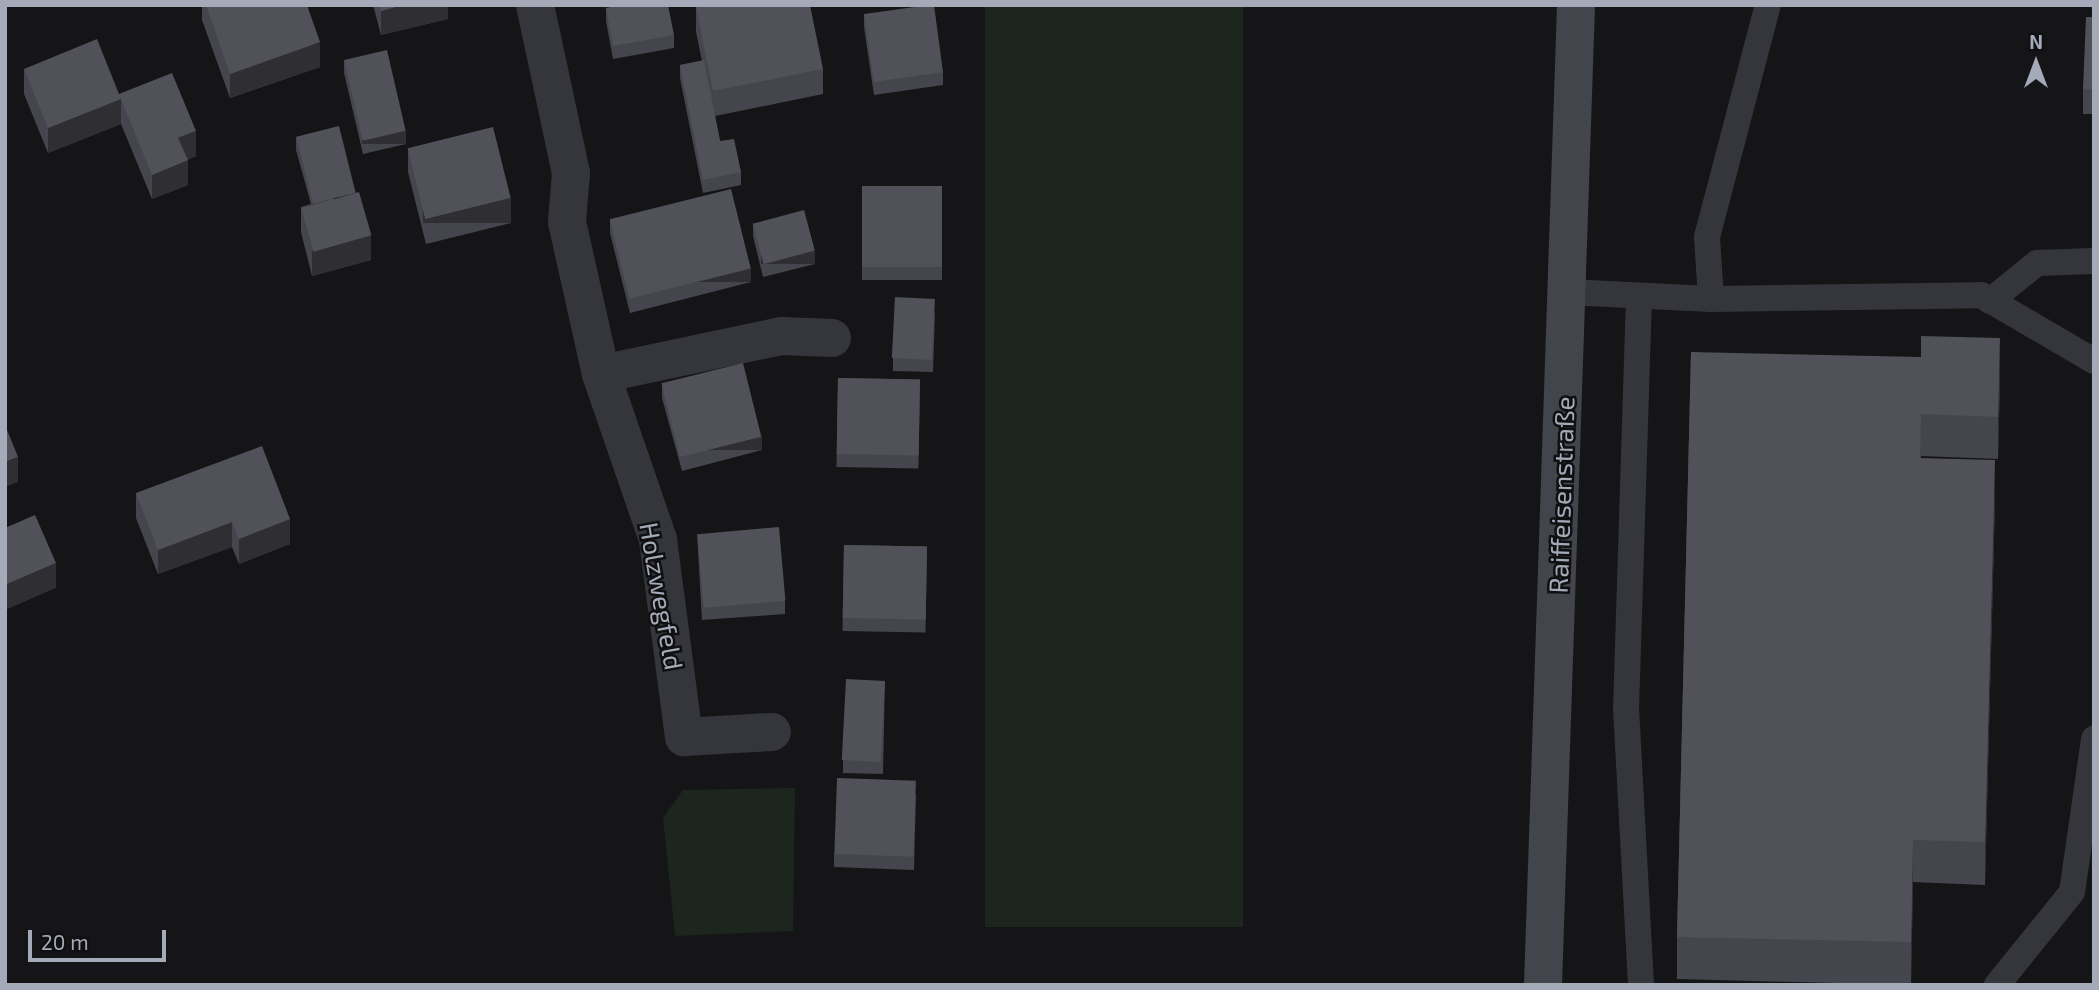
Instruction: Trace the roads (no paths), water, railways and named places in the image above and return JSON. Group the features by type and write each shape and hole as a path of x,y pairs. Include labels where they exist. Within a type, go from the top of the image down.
{"street":[{"name":"Holzwegfeld","path":"535,5 571,173 567,222 601,374 658,540 684,737 772,732"},
{"name":"Raiffeisenstraße","path":"1543,985 1576,5"},
{"path":"601,374 782,336 831,338"}],"lane":[{"path":"1711,299 1707,237 1768,5"},
{"path":"1990,301 2037,263 2094,261"},
{"path":"1568,292 1711,299 1981,295 2094,361"},
{"path":"1639,296 1626,708 1641,985"},
{"path":"1997,985 2072,892 2094,739"}]}
